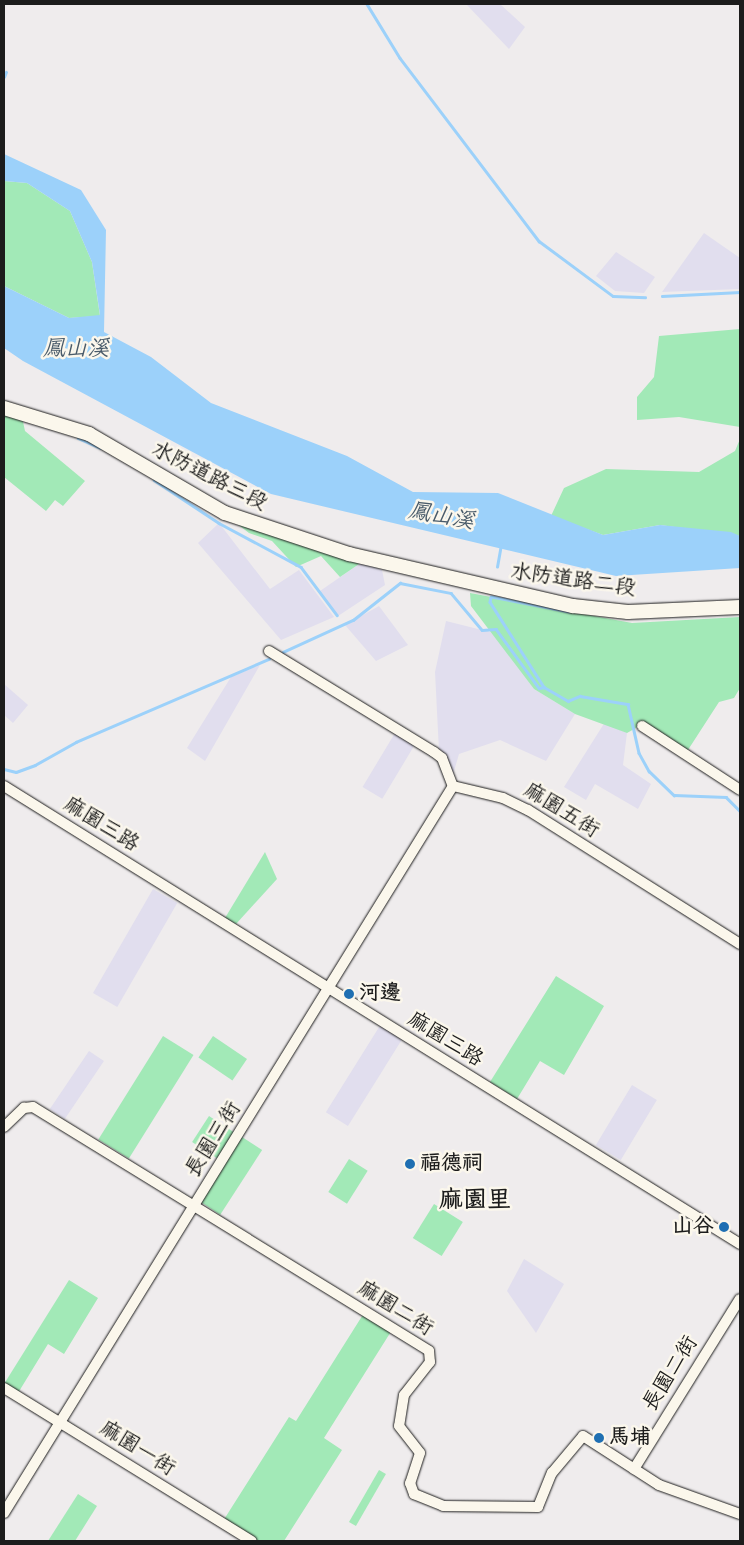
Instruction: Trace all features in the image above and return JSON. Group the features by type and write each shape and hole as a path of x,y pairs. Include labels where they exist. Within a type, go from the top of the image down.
{"street":[{"name":"水防道路三段","path":"4,408 89,434 225,513 273,531 402,568"},
{"name":"水防道路二段","path":"402,568 573,606 628,612 740,607"},
{"path":"269,651 434,752 442,758 453,786"},
{"path":"642,726 740,790"},
{"name":"麻園三路","path":"4,786 740,1244"},
{"name":"麻園五街","path":"453,786 503,798 528,810 740,944"},
{"name":"長園三街","path":"4,1513 330,990 453,786"},
{"name":"麻園二街","path":"4,1127 24,1108 33,1107 429,1351 430,1362 404,1395 399,1426 420,1453 410,1483 414,1494 443,1506 538,1507 552,1473 583,1436 659,1485 740,1514"},
{"name":"長園二街","path":"634,1469 740,1299"},
{"name":"麻園一街","path":"4,1388 252,1541"}],"shaded area":[{"path":"466,4 500,4 525,27 509,49"},
{"path":"704,233 740,258 740,289 662,292"},
{"path":"616,252 655,277 644,293 615,291 596,276"},
{"path":"219,523 270,589 299,570 334,617 281,640 198,543"},
{"path":"362,562 382,570 385,585 338,616 320,591"},
{"path":"379,606 408,645 376,661 345,625"},
{"path":"446,621 494,633 534,689 575,714 546,761 500,740 459,754 452,778 439,751 435,672"},
{"path":"260,665 205,761 187,748 231,677"},
{"path":"4,684 28,705 13,723 4,715"},
{"path":"605,722 627,733 623,765 651,784 638,809 595,784 586,800 564,787"},
{"path":"395,733 415,745 382,799 363,787"},
{"path":"153,889 177,903 117,1007 93,993"},
{"path":"381,1024 403,1038 348,1126 326,1112"},
{"path":"89,1051 104,1061 65,1119 50,1109"},
{"path":"632,1085 657,1100 621,1160 596,1145"},
{"path":"524,1259 564,1284 536,1333 507,1291"}],"green space":[{"path":"4,181 27,183 70,211 92,262 100,316 69,318 4,286"},
{"path":"740,329 740,427 679,417 637,420 637,397 654,377 659,336"},
{"path":"4,412 22,417 25,431 85,481 63,506 55,500 46,511 4,477"},
{"path":"740,439 740,536 660,525 603,535 551,516 564,488 606,469 699,472 735,451"},
{"path":"236,523 362,562 340,577 321,556 296,567 272,541 249,533"},
{"path":"470,593 632,623 740,617 740,688 734,698 719,702 686,753 645,723 627,733 575,714 534,689 471,606"},
{"path":"265,852 277,879 236,924 225,918"},
{"path":"556,976 604,1006 564,1075 540,1061 517,1099 490,1082"},
{"path":"163,1036 194,1055 129,1159 98,1139"},
{"path":"213,1036 247,1059 232,1080 198,1058"},
{"path":"209,1116 235,1133 218,1159 192,1142"},
{"path":"242,1137 262,1150 220,1215 200,1202"},
{"path":"349,1159 368,1171 347,1204 328,1192"},
{"path":"434,1204 463,1222 442,1256 413,1238"},
{"path":"69,1280 98,1298 64,1354 48,1344 18,1393 4,1384"},
{"path":"364,1313 392,1330 324,1438 342,1450 284,1541 256,1541 223,1521 289,1417 296,1421"},
{"path":"379,1470 386,1474 356,1526 349,1522"},
{"path":"78,1494 97,1506 75,1541 48,1541"}],"water":[{"name":"鳳山溪","path":"4,154 81,190 106,230 104,332 151,357 211,403 347,456 413,492 498,493 603,535 660,525 731,532 740,536 740,568 616,576 271,494 23,361 4,348 4,286 69,318 100,315 92,262 70,211 27,183 4,181"}],"waterway":[{"path":"367,4 400,58 539,241 613,296 645,297"},
{"path":"4,77 6,72"},
{"path":"662,296 740,292"},
{"path":"78,438 100,448"},
{"path":"154,480 219,523 301,567 337,615"},
{"path":"497,567 501,544"},
{"path":"283,652 353,620 400,583 451,593 482,630 496,629 539,688 544,687"},
{"path":"569,612 491,597 490,602 544,687 568,701 580,696 628,704 639,753 649,771 674,795 726,797 740,811"},
{"path":"4,769 16,772 35,765 76,742 269,659"}],"place":[{"name":"河邊","path":"349,994"},
{"name":"福德祠","path":"410,1164"},
{"name":"山谷","path":"724,1227"},
{"name":"馬埔","path":"599,1438"}],"district":[{"name":"麻園里","path":"475,1202"}]}
